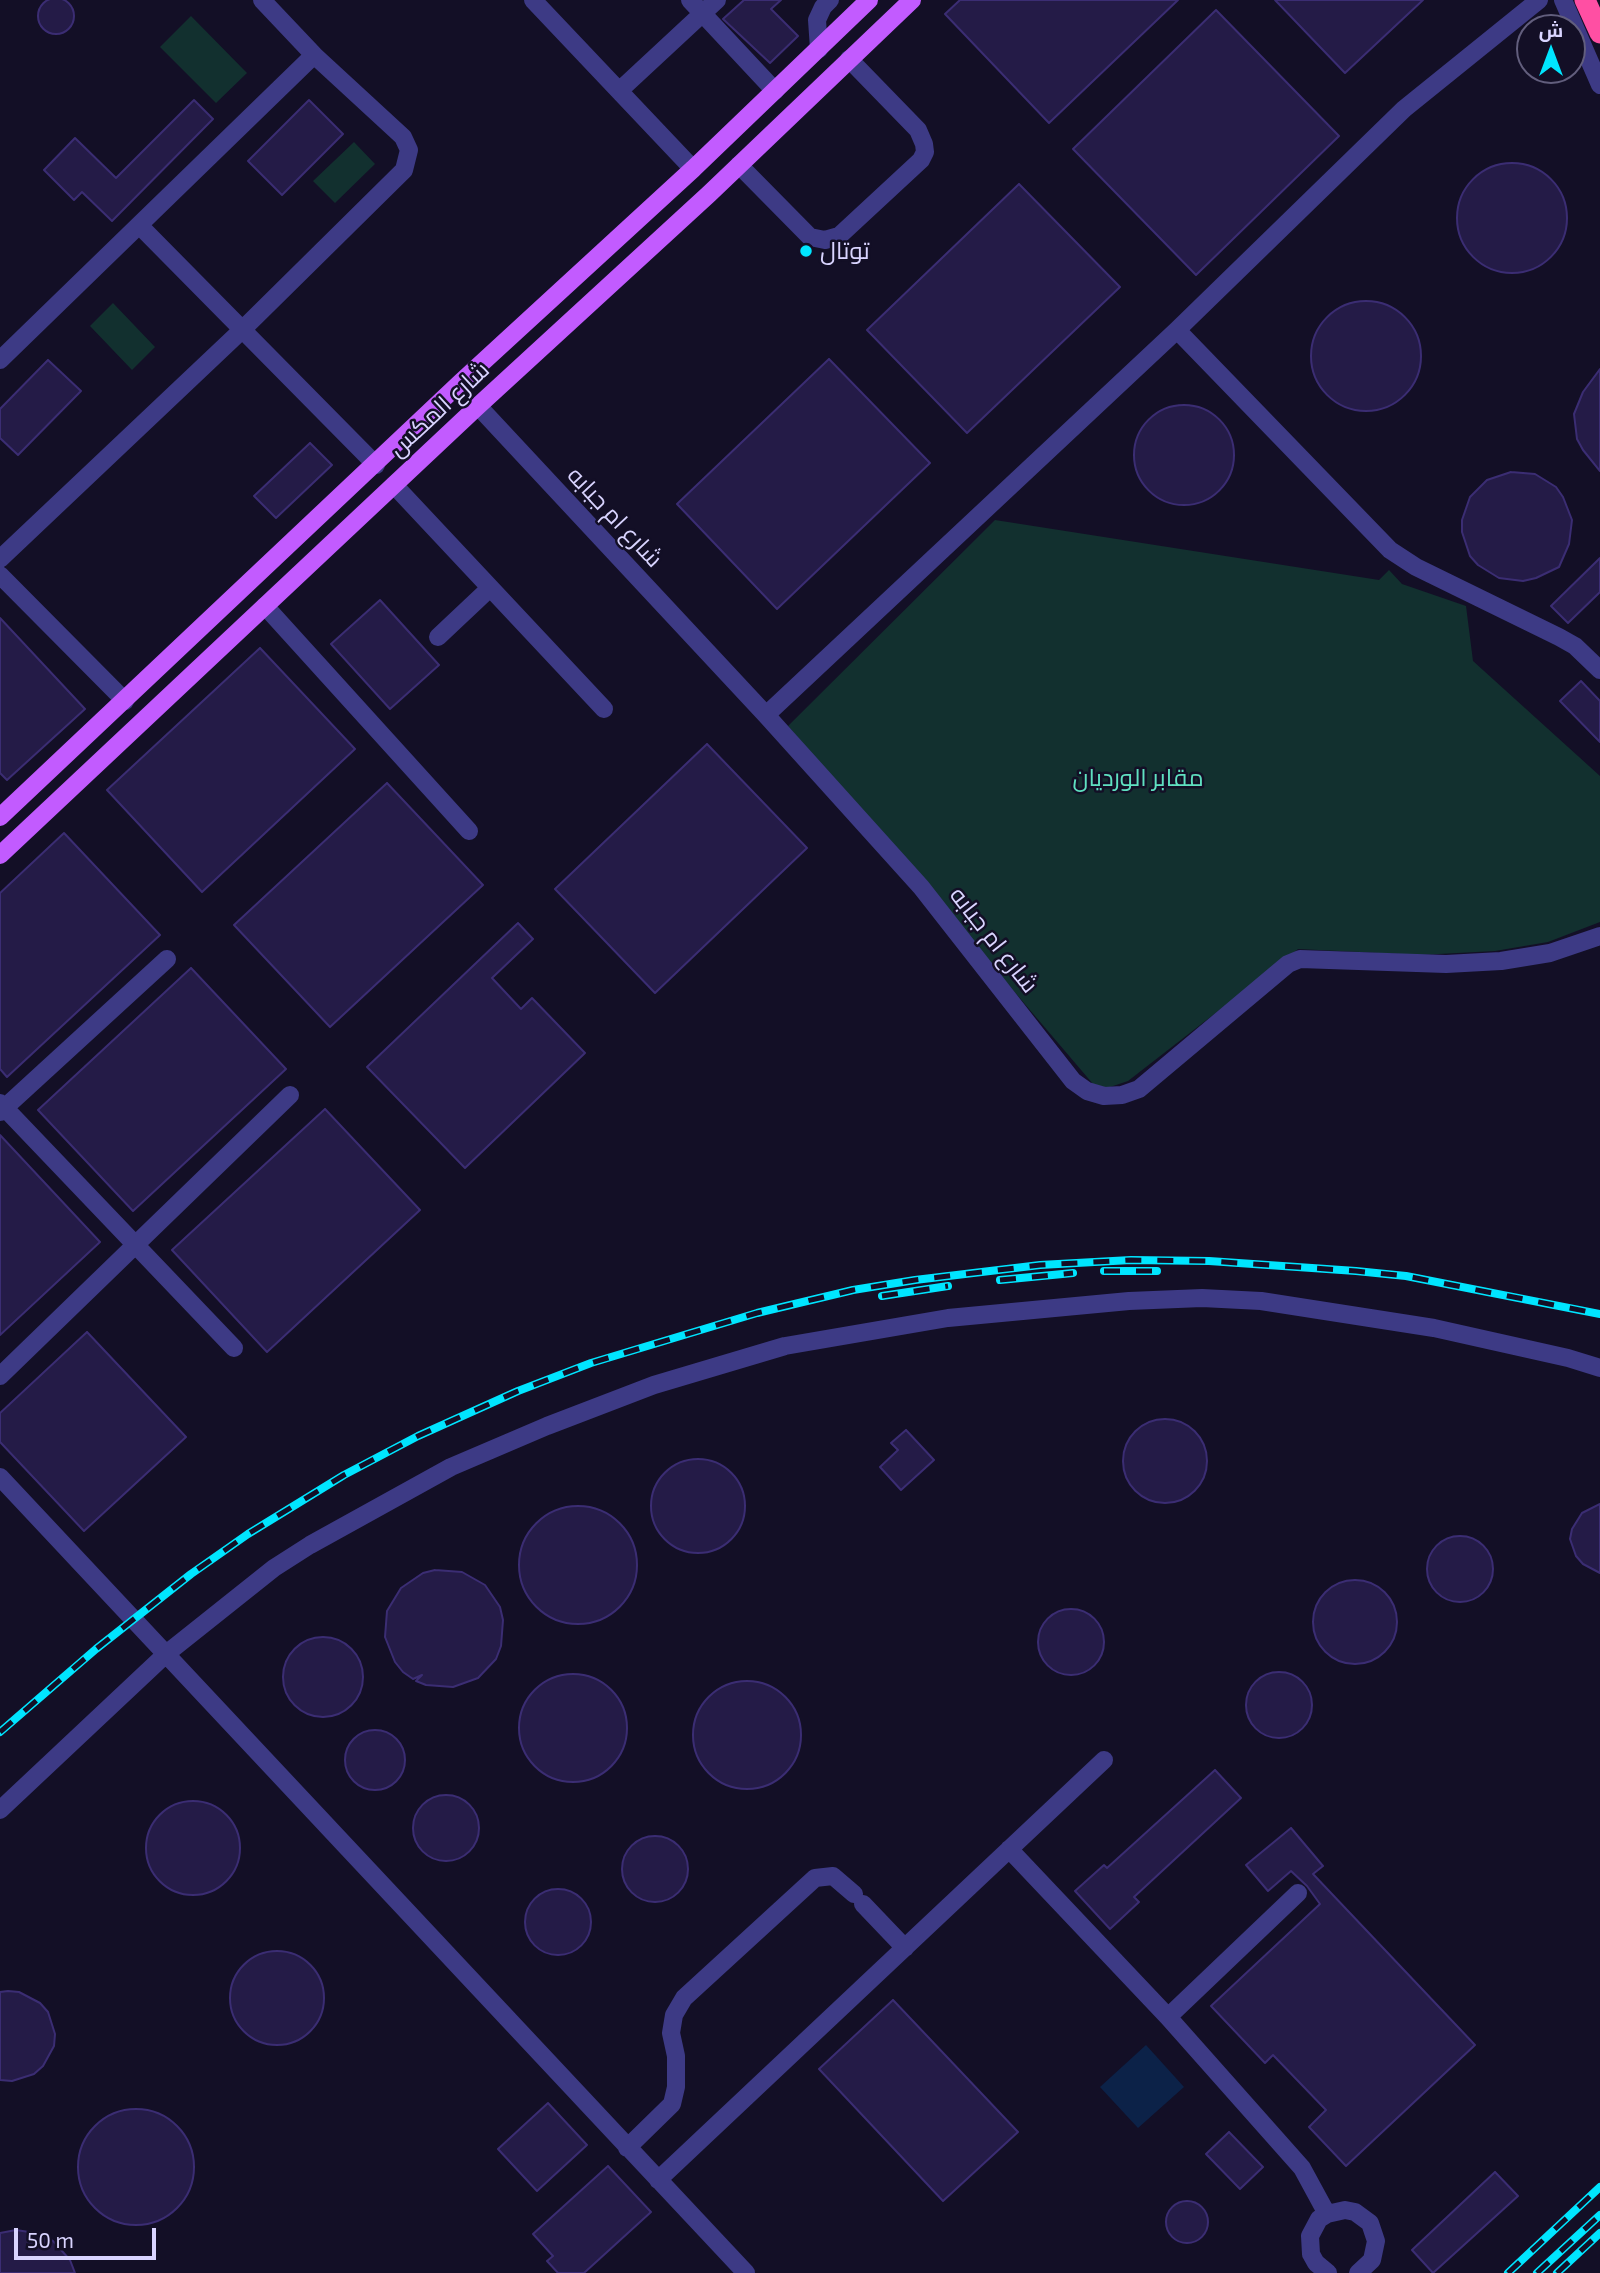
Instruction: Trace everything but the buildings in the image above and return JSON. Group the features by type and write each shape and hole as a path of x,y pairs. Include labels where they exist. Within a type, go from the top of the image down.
{"highway":[{"path":"1586,0 1600,33"}],"main road":[{"name":"شارع المكس","path":"0,817 461,382 693,169 869,0"},
{"name":"شارع المكس","path":"0,856 912,0"}],"street":[{"path":"0,559 243,329 404,170 409,150 403,137 314,55 261,0"},
{"path":"533,0 693,169"},
{"path":"619,91 697,7 717,0"},
{"path":"819,49 817,20 830,0"},
{"path":"766,715 1177,330 1404,109 1539,0"},
{"path":"1563,0 1600,85"},
{"path":"697,7 775,91"},
{"path":"0,360 314,55"},
{"path":"738,165 810,237 825,240 839,236 921,160 925,152 918,130 849,59"},
{"path":"139,226 376,465"},
{"path":"1177,330 1390,550 1416,567 1559,636 1575,646 1600,670"},
{"name":"شارع ام جبابه","path":"478,406 766,715 921,887 1073,1081 1087,1091 1104,1096 1122,1095 1139,1089 1288,964 1300,959 1446,964 1502,961 1550,953 1600,936"},
{"path":"394,485 604,709"},
{"path":"0,575 125,701"},
{"path":"438,636 490,588"},
{"path":"265,606 469,831"},
{"path":"167,959 2,1108 234,1348"},
{"path":"0,1376 290,1095"},
{"path":"0,1810 100,1713 166,1654 274,1568 360,1516 451,1467 603,1403 785,1346 948,1318 1116,1302 1202,1298 1261,1301 1434,1328 1568,1358 1600,1368"},
{"path":"0,1477 746,2273"},
{"path":"658,2180 1104,1759"},
{"path":"1009,1849 1168,2017 1302,2168 1327,2214"},
{"path":"627,2148 672,2105 676,2087 676,2056 671,2033 674,2015 684,1998 815,1878 833,1876 859,1899 905,1948"},
{"path":"1168,2017 1298,1894"},
{"path":"1328,2273 1316,2263 1309,2245 1314,2227 1327,2214 1336,2210 1355,2212 1363,2217 1374,2232 1376,2251 1372,2260 1358,2273"}],"green space":[{"path":"191,16 247,73 216,103 160,47"},
{"path":"354,142 375,164 335,203 313,181"},
{"path":"113,303 155,347 132,370 90,326"},
{"name":"مقابر الورديان","path":"995,520 1379,580 1389,570 1402,584 1466,606 1473,661 1600,776 1600,922 1548,942 1495,951 1420,955 1298,949 1128,1081 1107,1088 1093,1084 788,726"}],"water":[{"path":"1146,2045 1184,2087 1138,2128 1100,2087"}],"railway":[{"path":"0,1732 96,1649 191,1574 248,1534 344,1475 418,1436 518,1391 591,1363 757,1313 853,1290 915,1280 1040,1265 1131,1260 1209,1261 1406,1276 1600,1314"},
{"path":"1104,1271 1157,1271"},
{"path":"1000,1280 1073,1273"},
{"path":"882,1296 948,1286"},
{"path":"1508,2273 1600,2187"},
{"path":"1537,2273 1600,2215"},
{"path":"1557,2273 1600,2233"}],"place":[{"name":"توتال","path":"806,251"}]}
